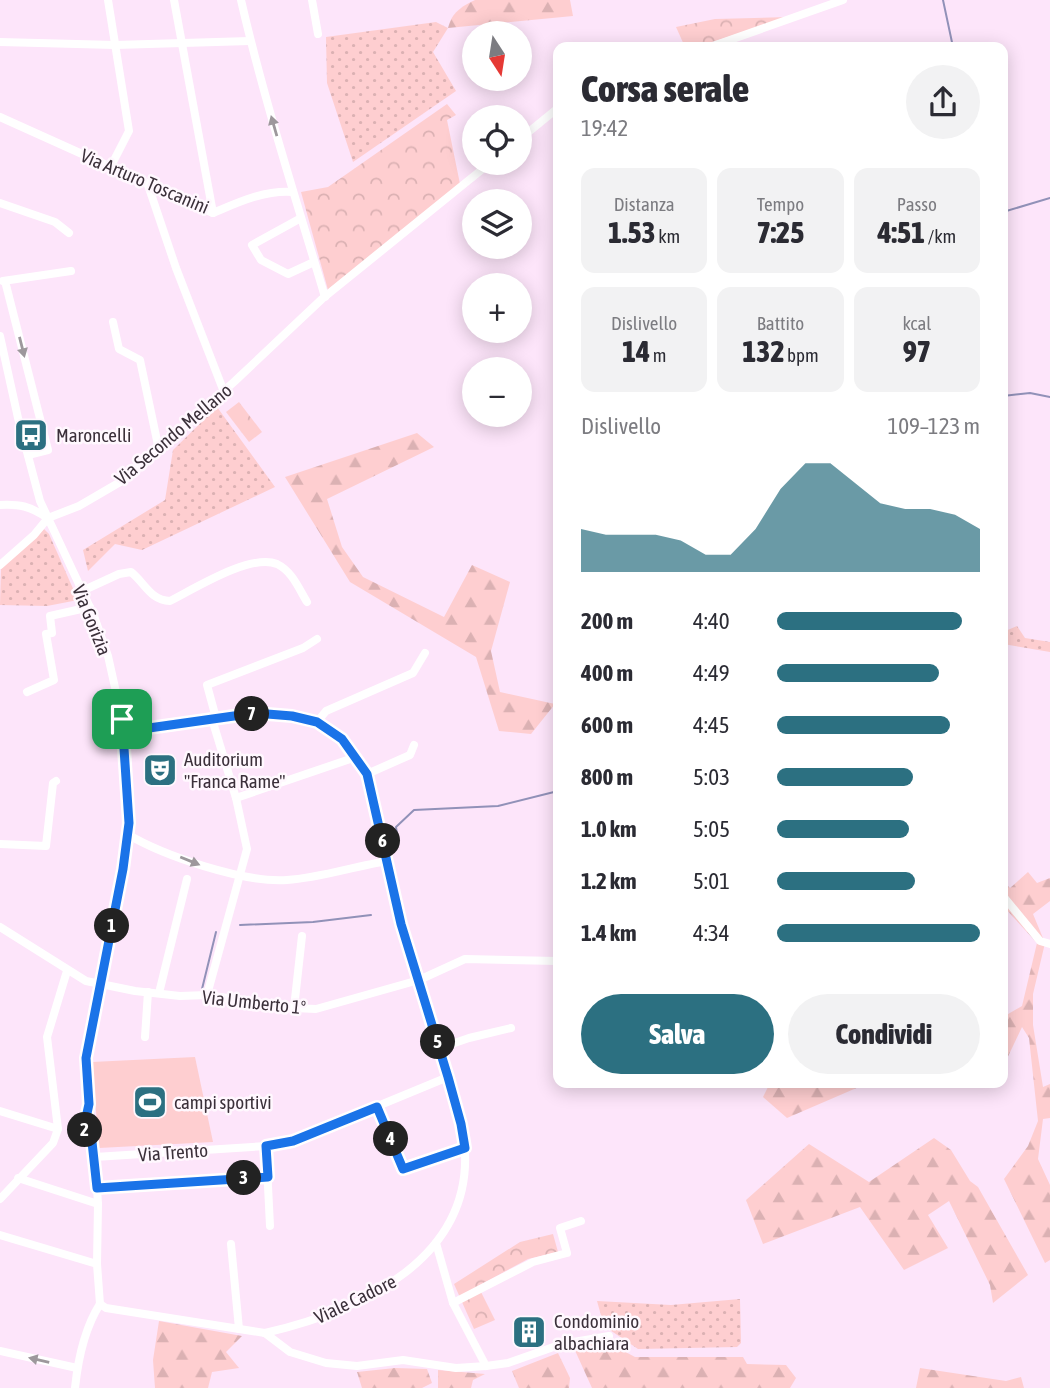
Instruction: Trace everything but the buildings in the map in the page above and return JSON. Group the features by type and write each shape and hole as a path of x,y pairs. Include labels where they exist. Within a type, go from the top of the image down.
{"street":[{"path":"108,0 129,131 110,168"},
{"path":"174,0 213,213"},
{"path":"241,0 250,41 325,297"},
{"path":"312,0 318,34"},
{"path":"723,42 843,0"},
{"path":"0,42 182,45 250,41"},
{"path":"532,129 553,112"},
{"name":"Via Arturo Toscanini","path":"1,119 213,213 248,198 277,191 293,192"},
{"name":"Via Secondo Mellano","path":"48,518 99,495 127,478 325,297 475,175"},
{"path":"148,185 223,392"},
{"path":"0,203 55,222 69,233"},
{"path":"301,218 253,245 261,260 288,274 314,262"},
{"path":"28,455 48,450 3,281 71,271"},
{"path":"113,322 119,349 140,360 159,450"},
{"name":"Via Gorizia","path":"0,336 40,501 90,607 108,656 122,719 129,823 86,1058 89,1104 84,1121 95,1157 100,1304"},
{"path":"0,505 19,504 34,508 48,518 34,535 0,565"},
{"path":"82,591 119,574 131,572 140,579 151,595 160,601 170,601 234,569 257,562 277,564 285,570 293,577 307,603"},
{"path":"27,692 54,680 46,634 52,633 50,616 90,607"},
{"path":"207,995 247,849 207,685 303,648 317,639"},
{"path":"317,722 326,711 413,673 425,653"},
{"name":"Viale Cadore","path":"122,719 131,727 142,729 255,713 292,716 317,722 342,739 367,774 401,924 461,1124 465,1148 465,1180 461,1200 436,1242 417,1264 384,1287 304,1324 265,1333"},
{"path":"367,774 410,755 414,745"},
{"path":"236,798 356,757"},
{"path":"0,844 46,846 55,782"},
{"path":"127,834 203,867 286,880 388,861"},
{"path":"159,993 187,879"},
{"path":"1008,902 1040,941 1050,944"},
{"name":"Via Umberto 1°","path":"0,927 86,981 148,992 180,996 207,995 294,1008 316,1009 419,979 465,959 553,961"},
{"path":"294,1008 302,936"},
{"path":"0,1199 52,1143 58,1129 47,1037 67,971"},
{"path":"145,1037 148,992"},
{"path":"439,1048 511,1028"},
{"name":"Via Trento","path":"95,1157 266,1146 293,1141 448,1077"},
{"path":"377,1107 403,1169 465,1148"},
{"path":"0,1111 58,1129"},
{"path":"266,1146 270,1226"},
{"path":"97,1188 268,1177"},
{"path":"18,1178 98,1204"},
{"path":"453,1303 533,1262 567,1253 561,1228 582,1222"},
{"path":"0,1235 97,1264"},
{"path":"436,1242 453,1303 486,1366"},
{"path":"231,1244 239,1329"},
{"path":"75,1388 89,1324 100,1304 106,1308 265,1333 290,1352 326,1363 357,1366 403,1360 456,1368 486,1366 508,1363 562,1344 609,1336"},
{"path":"0,1351 78,1368"}],"green space":[{"path":"475,0 570,0 573,16 521,21 462,21 462,27 448,28 452,18 465,5"},
{"path":"789,17 712,42 683,42 676,27 715,19"},
{"path":"436,22 448,28 433,52 456,91 353,162 327,83 326,37"},
{"path":"447,104 456,115 447,120 460,184 328,290 301,192 328,187"},
{"path":"239,402 262,432 249,442 226,412"},
{"path":"217,407 275,487 142,550 115,544 88,571 83,550 165,500 173,450"},
{"path":"417,433 434,447 327,499 342,547 363,577 444,617 472,565 510,582 491,651 500,692 553,704 531,734 499,731 476,657 350,582 285,477"},
{"path":"44,529 49,534 78,600 47,606 0,605 1,568"},
{"path":"1017,626 1025,638 1050,642 1050,652 1008,645 1008,630"},
{"path":"1028,872 1037,883 1050,878 1050,901 1033,914 1045,943 1033,994 1033,1025 1043,1087 1050,1084 1050,1118 1043,1119 1038,1159 1050,1185 1050,1260 1045,1263 1004,1179 1028,1146 1038,1121 1029,1038 1022,1027 1008,1056 1008,1014 1022,1006 1037,943 1008,911 1008,886 1010,888"},
{"name":"campi sportivi","path":"195,1057 213,1142 99,1148 92,1062"},
{"path":"768,1088 856,1088 787,1118 763,1097"},
{"path":"934,1138 951,1150 970,1181 978,1187 1028,1275 993,1303 990,1285 949,1201 928,1215 948,1248 904,1270 860,1207 763,1244 746,1200 809,1144 869,1182"},
{"path":"553,1234 558,1252 528,1259 478,1286 495,1320 474,1329 454,1284 520,1242"},
{"path":"740,1299 741,1343 737,1347 638,1349 604,1326 597,1301 671,1305"},
{"path":"159,1321 242,1336 226,1352 239,1368 212,1372 208,1388 155,1388 153,1360"},
{"path":"603,1340 635,1357 743,1357 747,1364 786,1365 796,1378 790,1388 592,1388 573,1346"},
{"path":"558,1353 570,1378 569,1388 519,1388 512,1371"},
{"path":"395,1368 427,1369 432,1383 422,1388 362,1388 357,1372"},
{"path":"920,1368 1006,1381 1021,1377 1024,1388 916,1388"},
{"path":"438,1370 485,1374 473,1380 471,1388 438,1388"}],"waterway":[{"path":"943,0 952,42"},
{"path":"1008,211 1050,198"},
{"path":"1008,395 1030,393 1050,397"},
{"path":"398,841 396,827 414,810 498,806 553,792"},
{"path":"240,925 313,922 371,915"},
{"path":"202,989 216,932"}],"place":[{"name":"Maroncelli","path":"31,435"},
{"name":"Auditorium \"Franca Rame\"","path":"160,770"},
{"name":"campi sportivi","path":"150,1102"},
{"name":"Condominio albachiara","path":"529,1332"}],"route":[{"path":"255,713 292,716 317,722 342,739 367,774 401,924 448,1077 465,1148 403,1169 377,1107 293,1141 266,1146 268,1177 97,1188 92,1142 84,1127 89,1104 86,1058 123,869 129,823 122,719 131,727 142,729 255,713"}]}
